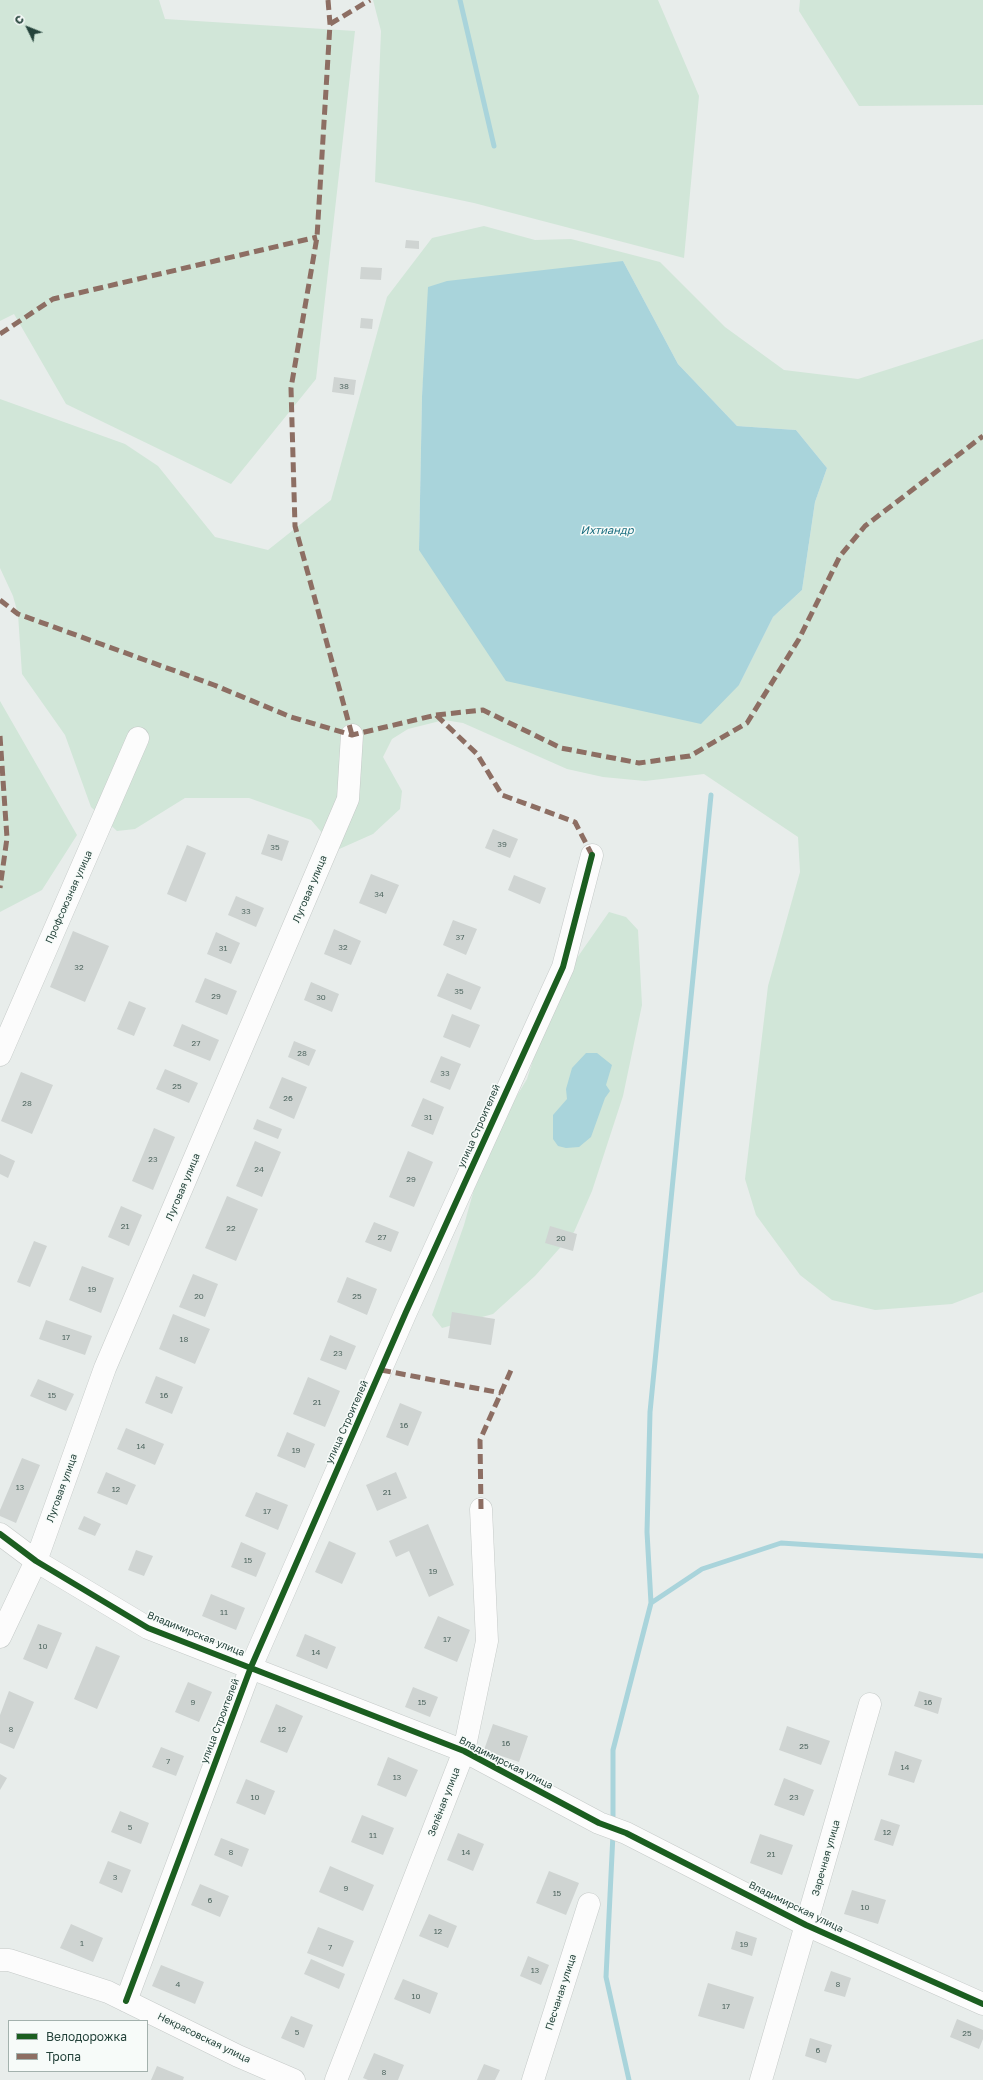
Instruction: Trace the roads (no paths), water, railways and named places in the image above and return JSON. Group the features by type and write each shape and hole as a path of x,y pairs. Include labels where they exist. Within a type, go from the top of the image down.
{"street":[{"name":"Луговая улица","path":"0,1637 36,1561 105,1368 348,799 352,735"},
{"name":"Профсоюзная улица","path":"0,1055 138,738"},
{"name":"улица Строителей","path":"126,2000 251,1667 406,1312 563,967 592,855"},
{"name":"Зелёная улица","path":"336,2080 464,1751 487,1641 481,1509"},
{"name":"Владимирская улица","path":"0,1534 36,1561 148,1628 464,1751 599,1824 626,1833 806,1925 983,2004"},
{"name":"Заречная улица","path":"761,2080 870,1704"},
{"name":"Песчаная улица","path":"533,2080 589,1904"},
{"name":"Некрасовская улица","path":"0,1960 9,1960 108,1992 238,2056 294,2080"}],"water":[{"name":"Ихтиандр","path":"623,261 678,364 737,426 796,430 827,468 815,502 802,590 773,617 739,685 701,724 506,681 419,550 422,396 428,287 447,281"},
{"path":"586,1053 597,1053 612,1065 606,1085 610,1091 605,1098 591,1137 579,1147 566,1148 558,1146 553,1139 553,1115 567,1099 566,1089 572,1068"}],"waterway":[{"path":"460,0 494,146"},
{"path":"613,1822 613,1750 651,1603 647,1532 650,1412 711,795"},
{"path":"651,1603 702,1569 781,1543 983,1556"},
{"path":"613,1834 606,1977 629,2080"}]}
